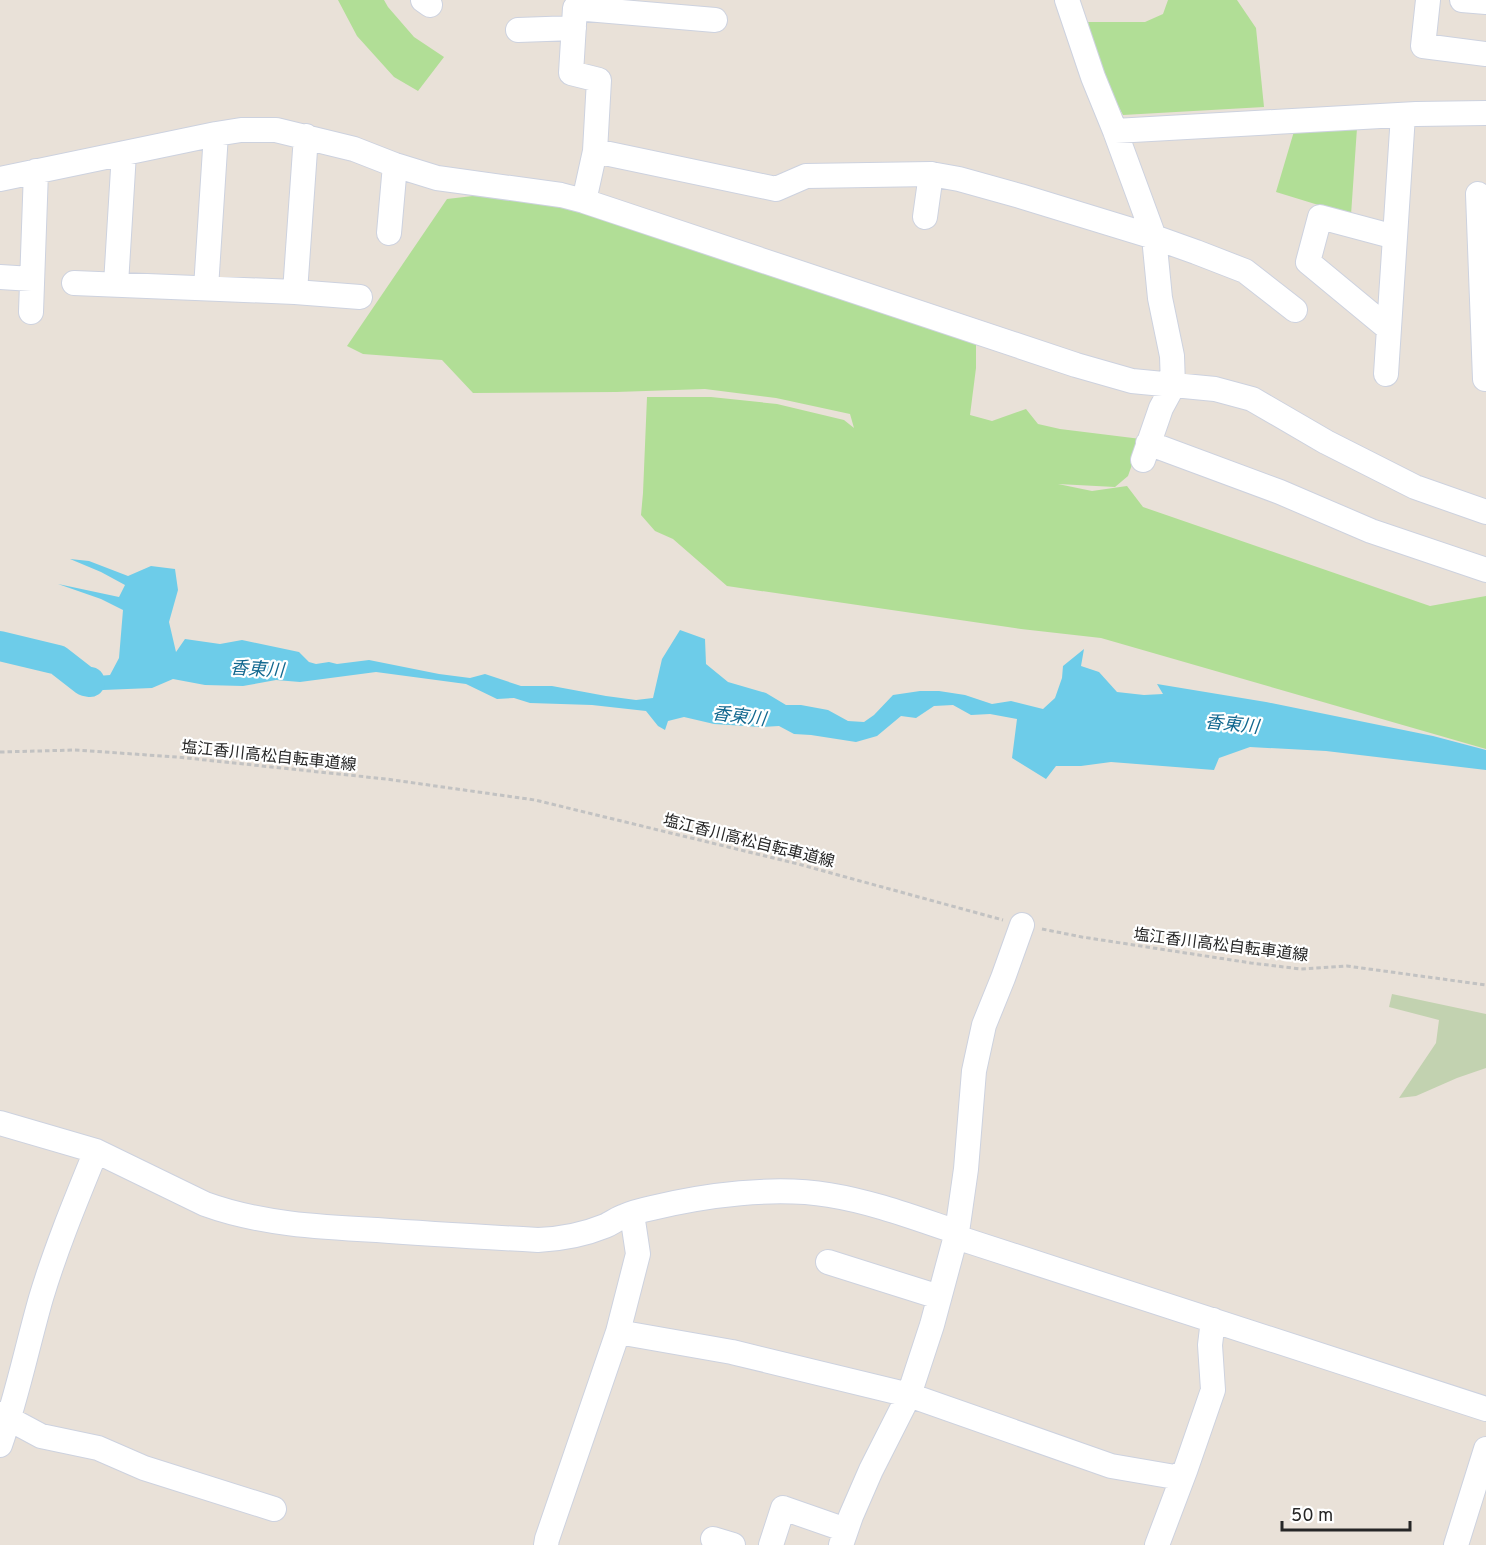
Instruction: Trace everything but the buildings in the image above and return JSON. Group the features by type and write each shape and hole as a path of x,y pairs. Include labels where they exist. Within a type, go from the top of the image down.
{"street":[{"path":"1067,0 1093,77 1154,237 1160,298 1172,356 1173,386 1161,408 1145,451 1280,492 1371,531 1486,570"},
{"path":"1428,0 1423,46 1486,54"},
{"path":"1462,0 1486,2"},
{"path":"585,201 595,151 599,80 571,73 575,8 715,20"},
{"path":"518,30 574,28"},
{"path":"1115,131 1403,115 1486,113"},
{"path":"1386,374 1403,115"},
{"path":"0,178 241,130 276,130 306,136 354,148 395,165 437,178 561,195 585,201 1076,365 1132,381 1215,389 1252,399 1326,442 1405,482 1486,512"},
{"path":"206,288 216,134"},
{"path":"296,292 306,136"},
{"path":"595,151 776,189 806,176 931,174 959,179 1154,237 1245,271 1295,310"},
{"path":"116,284 124,153"},
{"path":"389,233 395,165"},
{"path":"31,312 36,171"},
{"path":"925,217 931,174"},
{"path":"1478,194 1483,239 1485,379"},
{"path":"1389,329 1308,262 1320,217 1395,237"},
{"path":"0,277 32,279"},
{"path":"74,283 296,292 360,297"},
{"path":"771,1545 783,1508 844,1537 871,1470 909,1395 957,1234 966,1169 974,1071 984,1025 1004,978 1022,925"},
{"path":"0,1123 96,1151 222,1210 239,1215 311,1226 538,1240 565,1238 606,1226 624,1216 651,1208 721,1195 780,1191 849,1198 1486,1409"},
{"path":"0,1445 5,1416 58,1242 96,1151"},
{"path":"546,1545 618,1332 638,1254 632,1214"},
{"path":"828,1262 939,1298"},
{"path":"1157,1545 1213,1390 1210,1345 1214,1320"},
{"path":"618,1332 732,1352 909,1395 1112,1466 1175,1477 1185,1471"},
{"path":"5,1416 41,1436 98,1448 144,1468 274,1509"},
{"path":"1456,1545 1486,1449"}],"path":[{"name":"塩江香川高松自転車道線","path":"0,752 75,750 177,757 387,779 534,800 798,864 1022,925 1082,938 1301,969 1347,966 1486,985"}],"green space":[{"path":"338,0 384,0 414,37 444,57 418,91 394,77 357,36"},
{"path":"1168,0 1237,0 1256,28 1264,107 1123,115 1100,71 1088,22 1145,22 1163,14"},
{"path":"1295,128 1357,128 1351,215 1276,192"},
{"path":"490,194 557,203 976,342 976,368 970,415 992,421 1026,409 1038,424 1141,439 1128,476 1115,487 1058,484 1092,491 1127,486 1143,507 1430,606 1486,596 1486,749 1101,638 1021,629 727,586 673,539 655,531 641,515 647,397 711,397 777,404 844,420 854,428 850,414 776,398 705,389 473,393 442,360 363,354 347,346 447,199"},
{"path":"1392,994 1486,1014 1486,1068 1416,1096 1399,1098 1436,1043 1439,1020 1389,1007"}],"water":[{"path":"70,559 89,561 128,576 151,566 175,569 178,590 169,622 176,652 185,639 220,644 242,640 299,652 309,662 316,664 369,660 439,674 470,678 485,674 521,686 552,686 636,700 653,698 662,659 680,630 705,639 706,664 728,682 766,693 786,705 828,710 848,721 864,722 893,695 920,691 965,695 992,704 1011,701 1043,709 1055,698 1062,678 1063,666 1084,649 1081,666 1099,672 1117,692 1144,695 1163,694 1157,684 1266,702 1433,736 1486,750 1486,770 1326,751 1250,747 1219,758 1214,770 1111,762 1081,766 1056,766 1046,779 1012,758 1017,719 990,714 971,715 953,705 934,706 916,718 901,716 877,736 856,742 794,734 779,726 714,724 684,717 668,721 665,730 658,726 646,711 592,705 530,703 514,698 497,699 466,684 376,672 300,682 276,680 243,686 205,685 173,679 152,688 103,690 95,687 87,688 62,672 58,660 71,663 86,677 110,675 119,658 123,610 101,599 58,584 119,597 125,585"}],"waterway":[{"name":"香東川","path":"0,646 58,660 85,681 90,682"}]}
